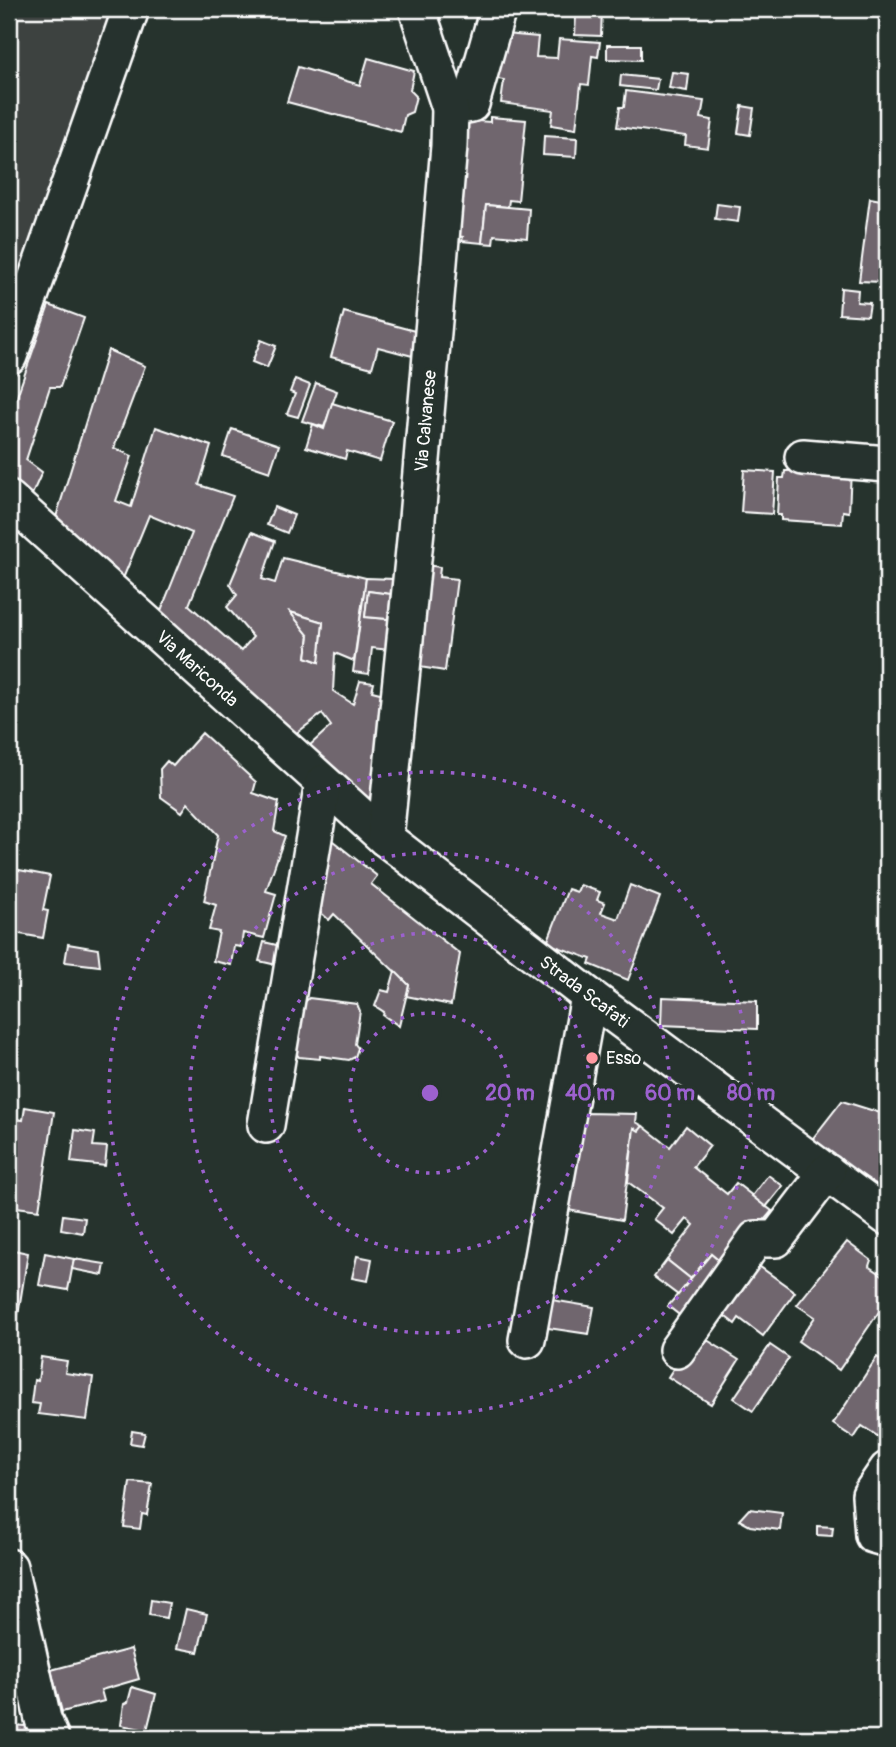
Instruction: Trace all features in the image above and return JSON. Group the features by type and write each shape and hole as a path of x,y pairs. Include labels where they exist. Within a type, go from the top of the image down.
{"street":[{"path":"9,356 131,9"},
{"name":"Via Calvanese","path":"385,838 416,530 449,146 450,108 417,9"},
{"path":"450,108 471,104 498,9"},
{"path":"803,457 887,464"},
{"name":"Via Mariconda","path":"9,499 385,838"},
{"path":"266,1125 323,783"},
{"name":"Strada Scafati","path":"385,838 589,996 887,1217"},
{"path":"527,1340 589,996"},
{"path":"677,1350 756,1239 776,1239 827,1172"},
{"path":"887,1470 870,1494 873,1535 887,1539"},
{"path":"9,1567 43,1718 51,1738"}],"shaded area":[{"path":"9,9 132,9 9,341"}],"building":[{"path":"542,9 602,9 601,36 575,35 576,14 542,12"},
{"path":"505,34 538,37 536,57 557,58 559,39 600,42 598,57 592,56 589,85 581,84 576,129 551,125 553,110 501,103 504,80 492,78"},
{"path":"887,41 887,102 881,102"},
{"path":"607,45 641,45 641,60 607,59"},
{"path":"368,58 414,71 410,90 416,96 412,112 405,115 401,132 287,102 298,67 360,85"},
{"path":"672,72 689,74 687,91 669,88"},
{"path":"621,75 658,79 656,90 620,86"},
{"path":"626,91 704,101 701,118 712,120 708,148 685,145 686,136 617,127"},
{"path":"742,106 754,108 750,135 738,133"},
{"path":"490,117 526,120 518,201 509,200 508,207 486,205 482,243 462,241 463,237 453,236 464,120 490,122"},
{"path":"544,136 577,138 576,157 543,155"},
{"path":"870,198 887,201 887,294 881,293 882,282 859,281"},
{"path":"717,204 740,207 738,222 715,219"},
{"path":"486,205 529,209 527,238 494,235 493,244 482,243"},
{"path":"841,288 858,290 857,302 870,303 868,316 839,314"},
{"path":"49,305 84,318 60,387 50,387 26,460 42,472 30,499 9,473 9,419"},
{"path":"344,312 426,334 420,358 378,347 372,368 331,357"},
{"path":"261,340 276,346 267,368 252,362"},
{"path":"108,350 145,366 114,448 132,456 116,501 131,507 156,427 211,446 199,485 233,496 189,605 241,651 253,637 227,607 237,595 230,584 252,532 275,541 262,579 275,583 283,558 366,578 354,661 335,653 333,691 353,704 360,681 374,683 372,691 396,697 371,813 309,746 331,726 322,714 294,735 158,618 192,533 149,515 120,586 56,517","holes":["290,612 323,622 319,662 306,657 309,636"]},
{"path":"295,379 310,385 298,417 287,414 295,394 290,392"},
{"path":"316,383 337,391 324,427 302,421"},
{"path":"332,403 392,421 380,461 347,451 345,459 306,447 313,424 324,429"},
{"path":"232,429 279,445 270,472 223,456"},
{"path":"744,470 775,472 772,514 741,512"},
{"path":"851,470 849,512 843,511 842,524 781,520 781,515 777,515 779,478 784,478 785,471"},
{"path":"274,507 294,515 287,533 267,525"},
{"path":"426,565 440,567 439,577 457,579 445,671 413,666"},
{"path":"366,578 394,579 399,651 372,648 369,674 353,672","holes":["368,591 391,594 388,619 365,617"]},
{"path":"368,591 391,594 388,619 365,617"},
{"path":"290,612 323,622 319,662 306,657 309,636"},
{"path":"202,733 256,782 253,793 279,802 274,831 285,836 266,891 276,894 264,938 243,933 241,947 234,946 231,965 213,961 219,932 209,930 216,905 204,901 218,835 188,803 182,812 161,797 160,769 167,761 173,766"},
{"path":"328,837 377,876 371,884 460,954 451,1005 406,996 409,985 334,914 329,920 310,903"},
{"path":"9,868 50,876 43,910 48,911 43,938 9,932"},
{"path":"580,885 600,892 597,900 605,903 601,913 618,919 630,885 660,897 628,980 589,964 591,959 547,943 568,889 577,892"},
{"path":"264,942 285,947 281,966 259,961"},
{"path":"68,944 98,949 100,966 65,962"},
{"path":"395,971 409,985 399,1026 375,1006 381,990 389,992"},
{"path":"662,997 757,1001 757,1029 661,1025"},
{"path":"309,998 357,1004 360,1011 355,1057 349,1060 320,1056 320,1059 299,1057 293,1049 300,1007"},
{"path":"842,1101 887,1115 887,1191 810,1142"},
{"path":"25,1107 54,1112 39,1210 9,1206 9,1118 23,1120"},
{"path":"585,1113 637,1114 636,1122 643,1126 639,1131 634,1128 622,1220 568,1210"},
{"path":"643,1126 670,1147 686,1126 710,1146 693,1167 727,1194 736,1183 772,1211 725,1266 711,1254 691,1279 667,1260 694,1225 687,1219 674,1235 654,1219 663,1208 628,1182 634,1128 639,1131"},
{"path":"75,1130 95,1133 93,1146 107,1147 105,1166 71,1162"},
{"path":"768,1175 783,1186 766,1207 752,1196"},
{"path":"63,1215 85,1218 83,1233 61,1229"},
{"path":"847,1242 871,1260 869,1266 887,1278 887,1300 839,1370 798,1341 815,1317 797,1305"},
{"path":"9,1249 28,1253 16,1328 9,1326"},
{"path":"45,1253 74,1259 68,1290 39,1285"},
{"path":"711,1254 725,1266 683,1318 668,1306"},
{"path":"357,1256 372,1259 368,1281 352,1278"},
{"path":"74,1259 105,1264 103,1275 72,1269"},
{"path":"667,1260 691,1279 678,1295 654,1277"},
{"path":"752,1261 795,1292 763,1336 739,1318 735,1324 717,1310"},
{"path":"546,1299 594,1307 589,1334 541,1327"},
{"path":"696,1333 739,1360 711,1404 668,1377"},
{"path":"770,1345 789,1358 753,1411 734,1398"},
{"path":"41,1357 67,1361 65,1373 93,1377 87,1420 38,1414 40,1404 31,1403 34,1380 38,1381"},
{"path":"877,1357 887,1364 887,1425 879,1437 862,1426 854,1438 833,1424"},
{"path":"132,1431 145,1433 142,1445 130,1443"},
{"path":"130,1482 152,1484 147,1515 142,1514 140,1529 124,1527"},
{"path":"749,1509 782,1513 780,1530 750,1526 739,1520"},
{"path":"817,1526 833,1527 832,1536 817,1535"},
{"path":"151,1600 169,1603 166,1618 149,1615"},
{"path":"186,1609 207,1614 198,1652 177,1648"},
{"path":"131,1649 139,1679 101,1690 104,1701 62,1712 51,1670"},
{"path":"132,1687 156,1694 147,1730 121,1725 124,1704 128,1702"},
{"path":"9,1725 26,1726 24,1738 9,1738"}],"place":[{"name":"Esso","path":"592,1058"}]}
